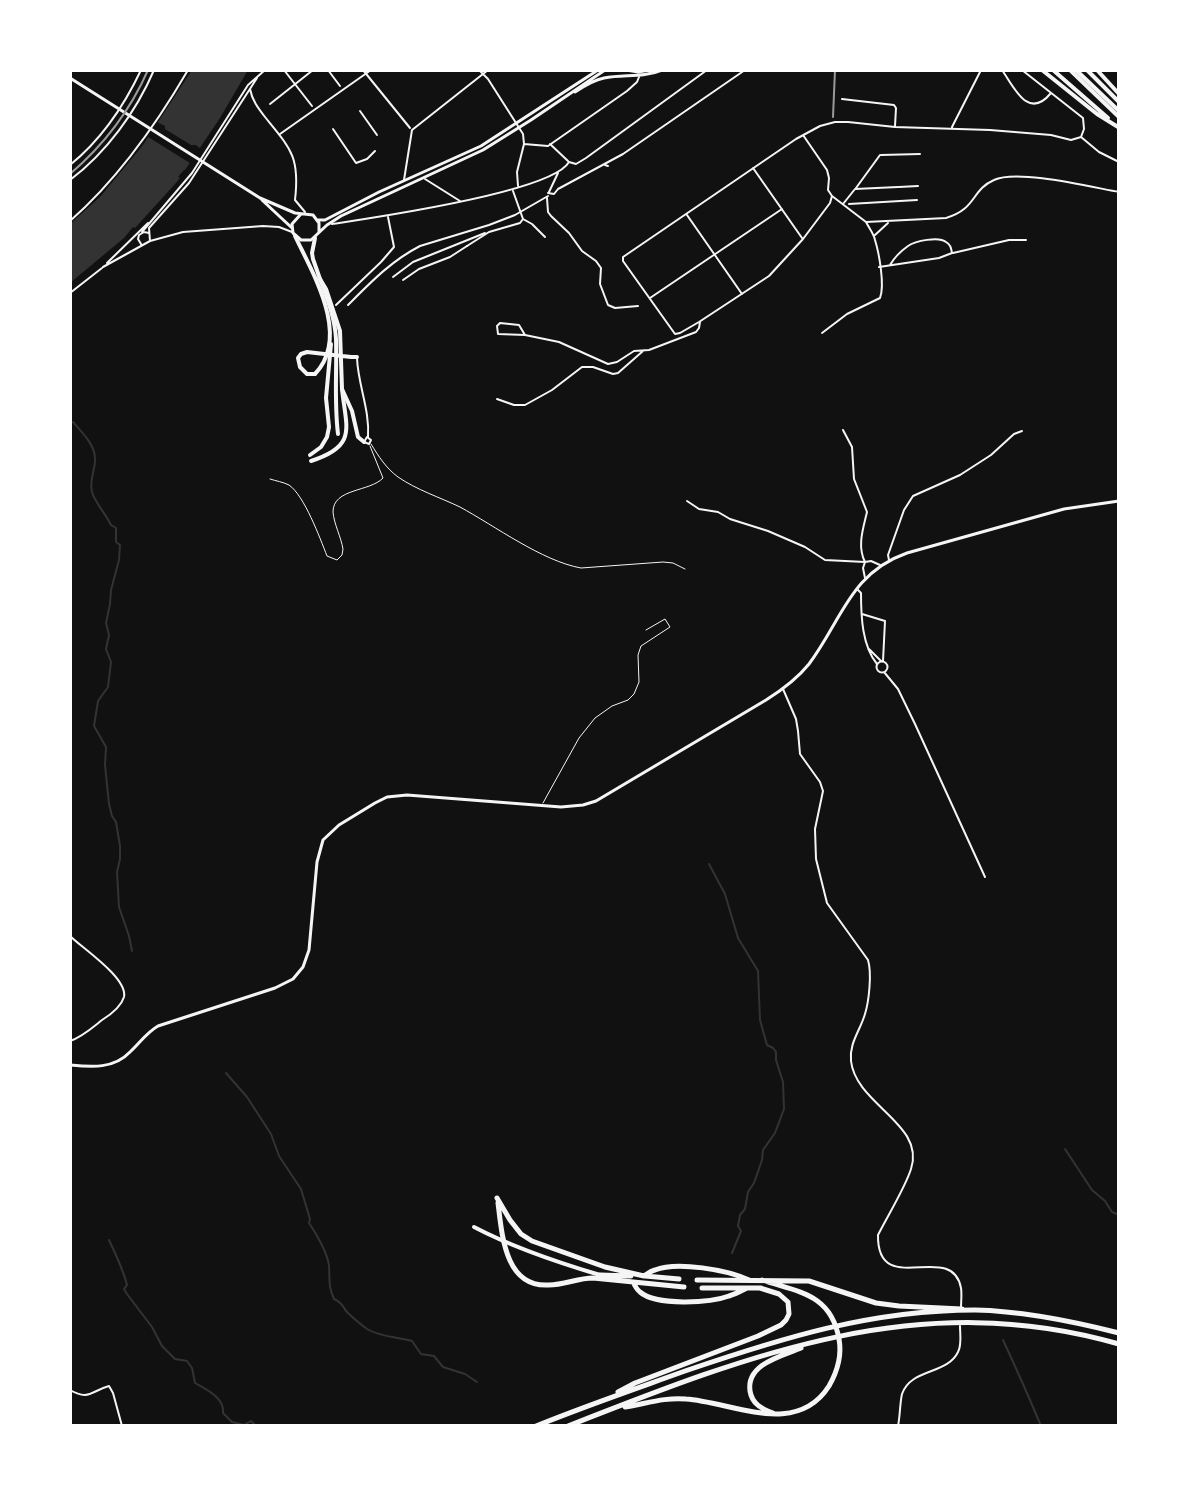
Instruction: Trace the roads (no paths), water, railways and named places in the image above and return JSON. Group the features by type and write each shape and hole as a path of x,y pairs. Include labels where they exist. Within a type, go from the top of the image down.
{"highway":[{"path":"684,1287 583,1278 547,1286 527,1281 511,1264 506,1251 497,1198 521,1234 590,1262 644,1276 657,1269 707,1268 749,1280"},
{"path":"600,1275 679,1279"},
{"path":"600,1275 633,1282"},
{"path":"697,1280 809,1281 876,1303 1044,1317 1119,1333"},
{"path":"616,1407 683,1398 705,1400 756,1413 778,1414 800,1409 824,1392 836,1371 839,1356 839,1337 832,1319 819,1303 802,1291 762,1280"},
{"path":"633,1282 637,1291 663,1300 712,1301 747,1288"},
{"path":"702,1288 778,1286"},
{"path":"601,1401 635,1383 781,1325 789,1314 788,1302 779,1294 760,1288"},
{"path":"536,1426 742,1352 813,1330 895,1315 974,1310"},
{"path":"568,1426 748,1360 829,1337 913,1325 989,1322 1065,1331 1119,1344"},
{"path":"778,1414 761,1408 752,1397 750,1384 755,1371 773,1359 829,1337"}],"main road":[{"path":"1042,70 1118,128"},
{"path":"1053,70 1118,128"},
{"path":"1070,70 1119,114"},
{"path":"1076,70 1119,114"},
{"path":"1087,70 1119,102"},
{"path":"1097,70 1119,94"},
{"path":"293,232 329,306"},
{"path":"315,238 312,253 336,340 338,434"},
{"path":"320,279 340,331 342,389 348,424 344,441 332,453 311,458 327,437 329,427 326,388 331,344 325,301"},
{"path":"331,344 326,357 315,374 307,374 298,362 298,356 307,352 354,357"},
{"path":"342,389 352,411 358,437 368,442"},
{"path":"474,1227 518,1248 600,1275"}],"street":[{"path":"70,165 115,116 141,70"},
{"path":"70,180 119,130 154,70"},
{"path":"70,221 98,195 131,155 188,70"},
{"path":"143,245 138,239 142,232 192,173 248,85 265,70"},
{"path":"284,70 312,106"},
{"path":"270,104 313,70"},
{"path":"328,70 340,86"},
{"path":"363,70 412,130"},
{"path":"279,135 346,91 371,70"},
{"path":"479,70 523,134 524,144 517,172 518,188"},
{"path":"403,181 412,130 488,70"},
{"path":"260,198 305,241 315,238 327,225 358,207 473,155 590,72 598,70"},
{"path":"568,95 605,70"},
{"path":"626,70 650,70"},
{"path":"318,220 325,220 481,146 598,79 639,76 662,70"},
{"path":"550,144 569,162 576,164 707,70"},
{"path":"348,305 382,271 420,246 526,210 548,194 554,194 623,154 745,70"},
{"path":"952,128 981,70"},
{"path":"1002,70 1026,102 1039,103 1051,92"},
{"path":"1022,70 1083,118 1081,137"},
{"path":"150,241 149,228 189,183 259,76"},
{"path":"524,144 548,146 632,86 639,76"},
{"path":"70,78 260,198 285,210 313,215 318,220 319,232"},
{"path":"250,89 251,97 291,153 298,176 295,200 303,214"},
{"path":"842,99 894,105 895,127"},
{"path":"235,106 243,100"},
{"path":"243,100 256,104"},
{"path":"360,111 377,135"},
{"path":"832,196 803,239 769,276 680,333 675,334 623,261 626,254 812,129 835,122 1030,133 1071,140 1081,137"},
{"path":"333,129 356,163 367,159 375,151"},
{"path":"803,135 827,170 828,190 832,196 866,222 874,236 882,285 880,298 847,314 822,333"},
{"path":"1081,137 1099,152 1119,162"},
{"path":"830,203 840,203 855,189 880,155 920,154"},
{"path":"327,225 518,188 559,172 569,162"},
{"path":"753,168 803,239"},
{"path":"559,172 548,194 548,212 601,268 600,284 608,305 615,308 638,306"},
{"path":"866,222 956,215 968,207 985,185 1009,176 1119,192"},
{"path":"424,178 460,201"},
{"path":"855,189 918,186"},
{"path":"512,189 523,219 545,237"},
{"path":"849,204 917,200"},
{"path":"649,299 782,209"},
{"path":"293,232 294,220 303,214"},
{"path":"687,214 742,294"},
{"path":"336,305 394,247 388,217"},
{"path":"70,293 103,267 152,219"},
{"path":"393,277 413,262 520,223 523,219"},
{"path":"874,236 890,221"},
{"path":"495,223 500,228"},
{"path":"103,267 150,241 183,232 250,226 279,227 293,232"},
{"path":"142,232 150,234"},
{"path":"890,265 911,243 941,239 949,245 952,253"},
{"path":"879,267 939,258 1009,240 1026,240"},
{"path":"403,280 419,269 450,257 467,243"},
{"path":"525,335 519,325 500,323 497,326 498,334 525,335 559,342 608,364 634,351 644,351 696,332 700,321"},
{"path":"497,399 525,405 552,390 582,367 618,373 644,351"},
{"path":"354,357 367,413 368,442"},
{"path":"843,430 852,447 854,479 866,506 861,547 865,578"},
{"path":"889,560 888,555 909,499 960,475 1022,431"},
{"path":"687,501 699,509 718,512 777,535 812,550 825,560 871,561 880,565"},
{"path":"70,1065 96,1067 116,1062 128,1055 147,1033 158,1026 275,988 293,979 303,967 309,950 320,845 329,832 375,803 387,797 407,795 572,806 596,801 783,689 811,661 856,588 880,565 907,553 1064,509 1119,501"},
{"path":"856,588 861,593 861,613 871,656 879,671 884,672 898,689 985,877"},
{"path":"861,613 885,621 882,661"},
{"path":"868,648 888,666 884,672"},
{"path":"877,664 882,661"},
{"path":"783,689 796,719 800,754 823,791 815,844 827,903 871,968 866,1012 852,1043 851,1063 860,1085 900,1125 913,1151 912,1167 878,1235 878,1247 884,1260 897,1268 915,1269 934,1265 945,1268 955,1275 961,1290 959,1351 942,1367 919,1375 909,1384 902,1393 898,1426"},
{"path":"70,936 114,974 124,995 109,1015 70,1041"},
{"path":"70,1390 86,1396 109,1386 122,1426"}],"lane":[{"path":"270,479 293,489 312,520 327,556 337,560 343,549 334,517 335,500 378,483 383,478 368,442"},
{"path":"368,442 387,468 406,482 568,566 581,568 663,562 685,569"},
{"path":"542,805 579,738 595,718 634,694 639,682 638,655 641,646 670,627 665,619 646,630"}],"waterway":[{"path":"73,422 93,450 92,492 111,525 116,528 116,542 120,545 106,623 109,635 106,649 111,662 108,687 98,701 94,726 106,747 109,804 120,846 117,872 119,907 132,951"},
{"path":"709,864 725,894 738,938 758,971 760,1020 767,1045 776,1052 783,1082 784,1109 775,1133 763,1150 745,1209 740,1215 738,1226 741,1231 732,1253"},
{"path":"226,1073 247,1097 271,1134 279,1156 301,1189 309,1223 328,1261 334,1299 372,1332 412,1341 421,1354 434,1356 443,1367 465,1374 477,1382"},
{"path":"1065,1149 1092,1190 1112,1212 1119,1215"},
{"path":"109,1240 127,1285 124,1289 162,1346 175,1359 187,1361 195,1383 218,1399 223,1413 232,1422 244,1425 251,1421 256,1426"},
{"path":"1003,1340 1041,1426"}],"tram line":[{"path":"70,174 115,126 148,70"}],"railway":[{"path":"833,117 835,70"}]}
